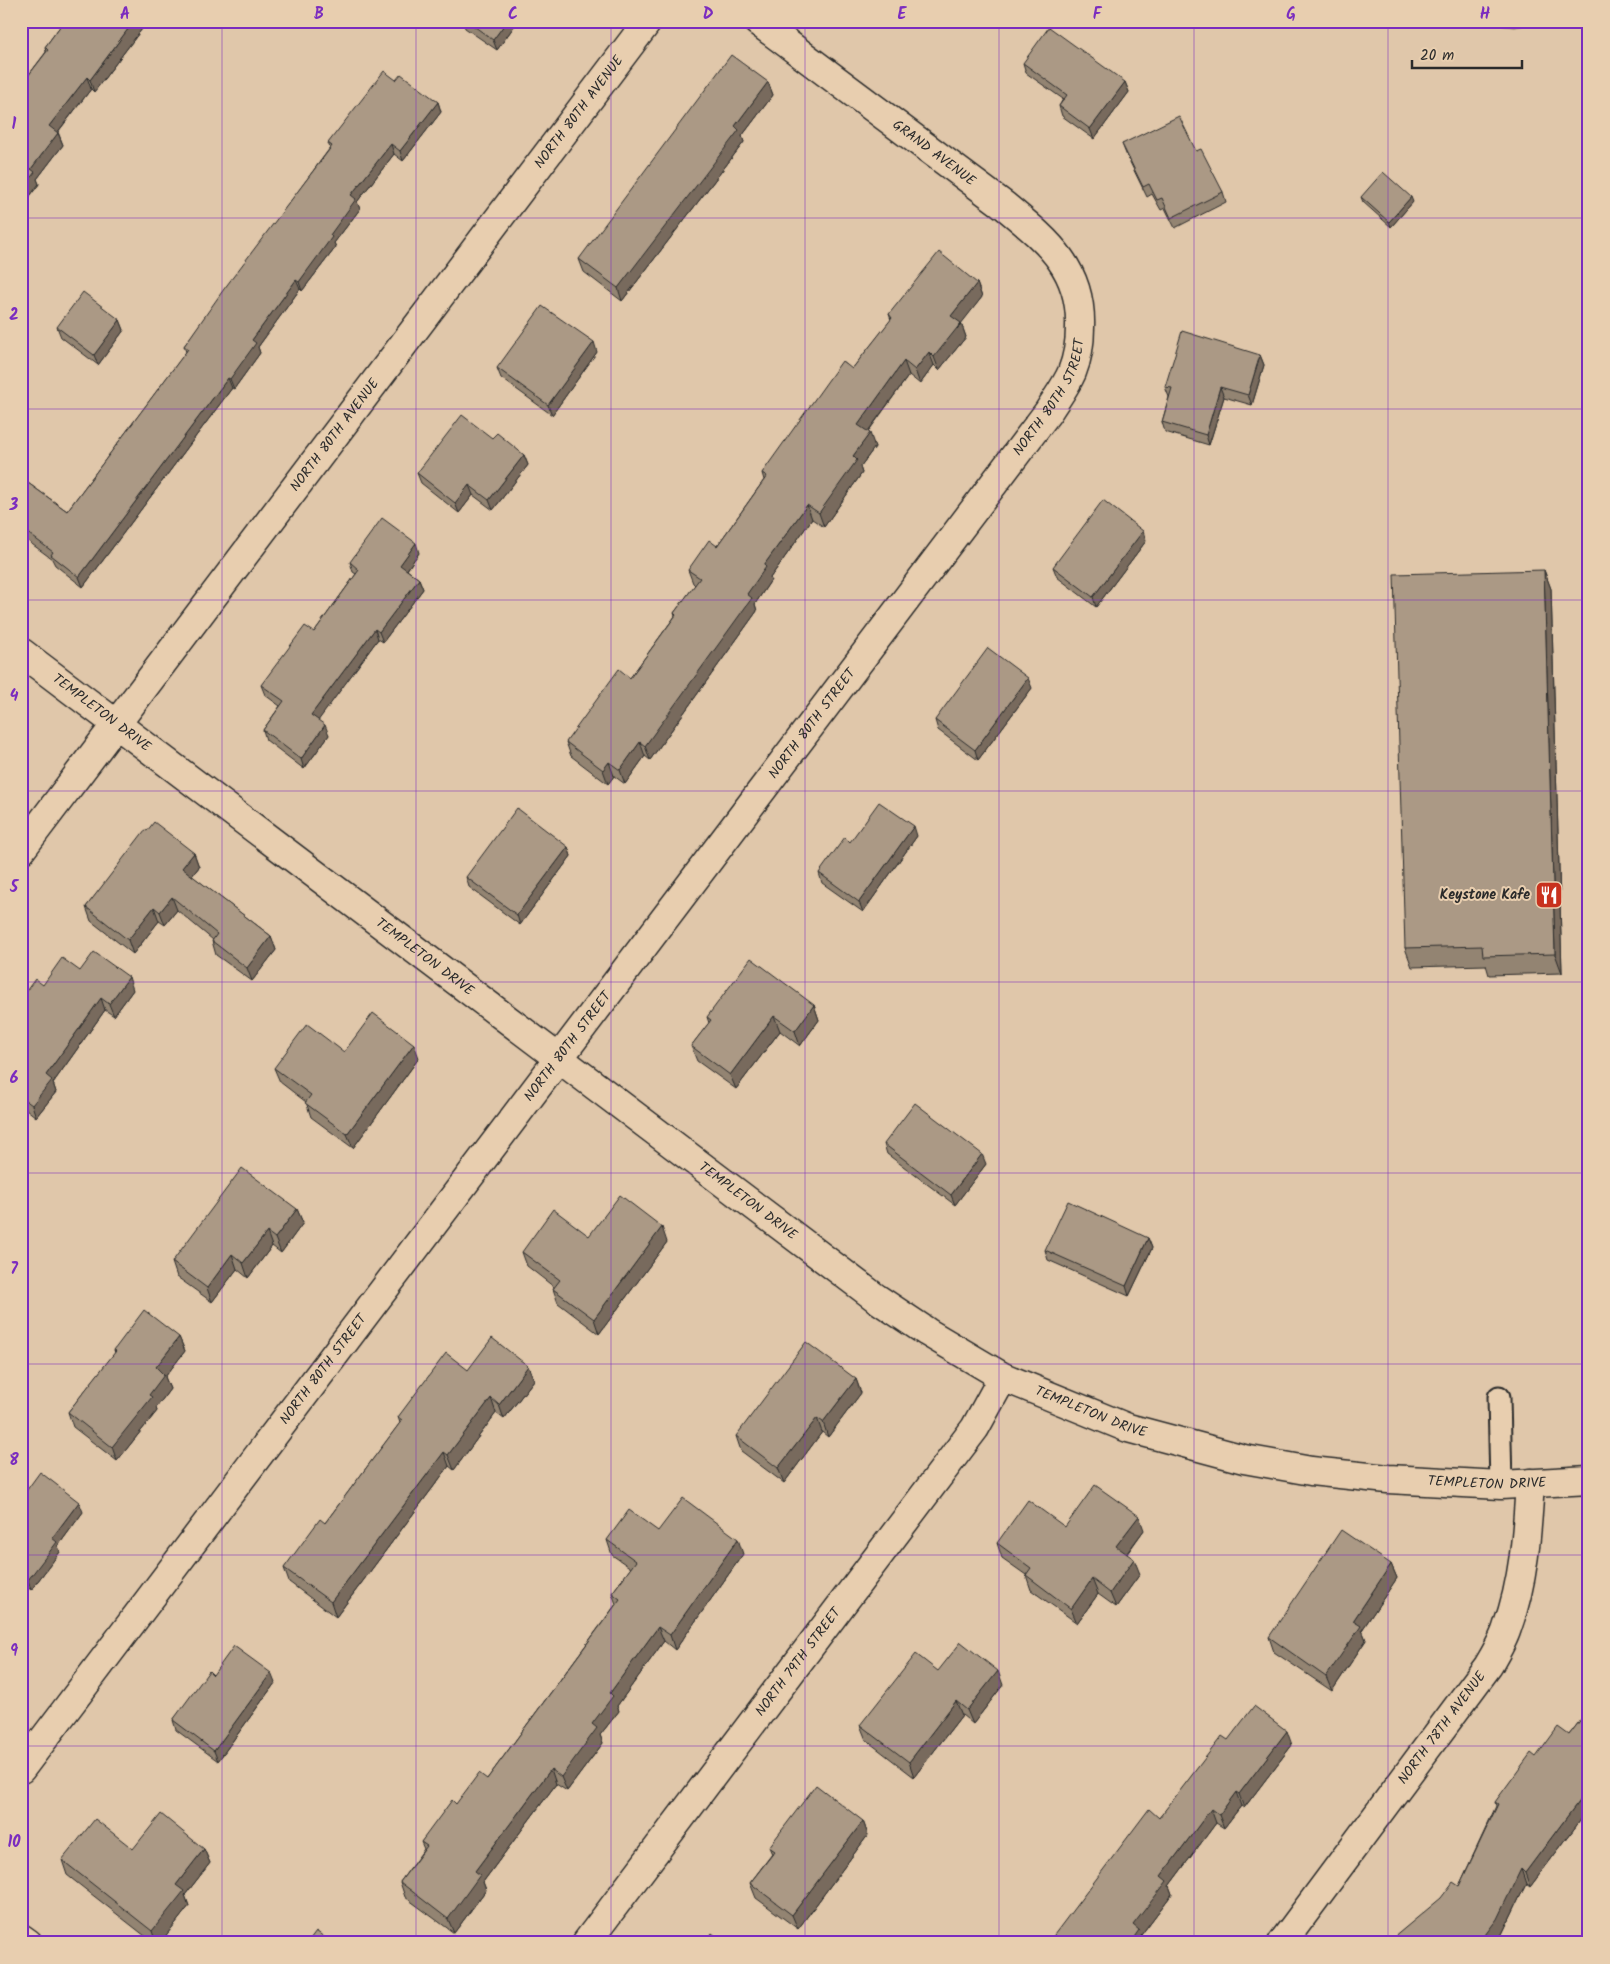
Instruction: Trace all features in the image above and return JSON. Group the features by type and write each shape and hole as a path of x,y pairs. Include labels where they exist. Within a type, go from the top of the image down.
{"street":[{"name":"NORTH 80TH AVENUE","path":"21,850 648,21"},
{"name":"GRAND AVENUE","path":"757,21 1006,206 1044,238 1071,273 1081,309"},
{"name":"NORTH 80TH STREET","path":"21,1769 1048,412 1072,373 1079,348 1081,309"},
{"name":"TEMPLETON DRIVE","path":"21,652 876,1298 927,1332 1003,1377 1128,1428 1244,1459 1311,1471 1388,1479 1501,1485 1589,1480"},
{"name":"NORTH 79TH STREET","path":"586,1943 975,1428 1003,1377"},
{"name":"NORTH 78TH AVENUE","path":"1282,1943 1488,1666 1507,1630 1518,1594 1525,1555 1530,1483"},
{"path":"21,1938 28,1943"}],"lane":[{"path":"1499,1397 1501,1485"}],"green space":[{"path":"1461,21 1548,21 1515,27"}],"building":[{"path":"64,21 134,21 90,80 87,77 49,126 58,133 31,169 35,172 21,190 21,85 48,50 45,47"},
{"path":"467,21 507,21 493,40"},
{"path":"1049,27 1125,82 1090,129 1059,106 1067,95 1023,63"},
{"path":"731,55 768,82 735,126 739,130 618,288 579,259"},
{"path":"384,71 396,80 401,74 438,102 400,151 391,144 351,195 356,199 330,235 332,237 299,282 296,280 252,340 256,343 230,379 228,378 79,577 51,555 53,552 21,528 21,478 67,511 188,349 184,346 224,289 332,146 328,143"},
{"path":"1179,116 1196,151 1201,149 1223,192 1171,218 1162,198 1157,200 1149,184 1143,187 1122,144"},
{"path":"1383,172 1411,197 1389,222 1361,197"},
{"path":"939,252 977,283 951,316 961,323 934,357 929,352 915,370 904,361 858,425 870,433 853,456 857,460 819,513 807,505 764,565 766,567 747,594 752,598 645,746 640,742 620,770 609,762 603,770 566,742 619,669 630,678 676,615 674,613 700,578 688,570 709,540 717,546 767,476 762,473 842,361 852,369 892,318 889,314"},
{"path":"83,292 120,320 94,355 57,327"},
{"path":"542,306 594,342 548,405 497,368"},
{"path":"1182,331 1260,355 1248,395 1220,387 1206,435 1162,422 1172,388 1165,387"},
{"path":"462,415 492,438 497,433 524,455 489,500 469,485 455,503 417,473"},
{"path":"1103,500 1143,531 1093,597 1053,567"},
{"path":"382,518 416,543 400,565 419,579 379,632 375,629 311,715 325,725 301,759 263,730 284,701 261,685 305,626 314,632 359,570 350,562"},
{"path":"1544,570 1555,954 1483,956 1482,946 1405,948 1394,574"},
{"path":"988,648 1028,678 975,750 935,720"},
{"path":"879,802 914,826 859,902 819,873 845,837 850,842"},
{"path":"517,808 568,847 517,915 466,877"},
{"path":"154,822 194,853 182,868 271,936 247,968 212,941 217,934 172,897 160,912 154,907 128,940 86,907 145,830 147,831"},
{"path":"94,952 129,977 109,1004 101,998 46,1075 52,1080 32,1105 21,1097 21,998 35,979 43,985 62,958 80,971"},
{"path":"751,958 814,1005 795,1031 774,1016 730,1075 691,1046 711,1020 707,1017"},
{"path":"373,1013 414,1044 347,1134 305,1103 311,1095 274,1068 307,1024 344,1052"},
{"path":"915,1103 982,1154 951,1195 884,1144"},
{"path":"242,1168 297,1209 275,1238 267,1232 243,1263 232,1254 207,1288 172,1262"},
{"path":"620,1195 662,1227 594,1319 553,1289 560,1280 522,1252 553,1209 589,1236"},
{"path":"1068,1201 1148,1238 1126,1286 1045,1250"},
{"path":"144,1310 179,1337 156,1367 164,1375 149,1395 152,1397 112,1447 68,1412 116,1351 114,1350"},
{"path":"492,1338 528,1366 499,1405 491,1398 448,1455 444,1452 331,1602 284,1568 320,1519 325,1523 402,1420 398,1417 446,1353 468,1370"},
{"path":"806,1342 856,1379 823,1422 817,1418 778,1468 736,1436"},
{"path":"40,1472 79,1502 52,1538 57,1542 28,1580 21,1575 21,1498"},
{"path":"1095,1485 1139,1516 1116,1546 1134,1559 1110,1593 1092,1579 1071,1609 1026,1575 1031,1568 997,1543 1028,1500 1065,1527"},
{"path":"683,1498 738,1539 670,1635 658,1627 610,1693 613,1696 592,1724 597,1728 561,1777 551,1769 475,1871 480,1875 448,1919 400,1882 427,1846 421,1842 452,1800 456,1804 479,1773 487,1779 620,1599 612,1593 636,1561 607,1540 629,1510 658,1531"},
{"path":"1341,1530 1391,1564 1353,1621 1361,1626 1326,1677 1269,1637"},
{"path":"961,1642 998,1671 967,1710 956,1701 909,1762 860,1725 916,1654 938,1671"},
{"path":"234,1646 271,1673 214,1751 173,1720 209,1671 213,1675"},
{"path":"1254,1706 1287,1731 1239,1794 1236,1792 1219,1815 1211,1809 1161,1876 1167,1881 1133,1925 1139,1930 1130,1943 1048,1943 1149,1809 1159,1818 1222,1736 1228,1740"},
{"path":"1589,1709 1589,1791 1587,1790 1525,1873 1521,1869 1497,1919 1479,1943 1387,1943 1441,1898 1453,1882 1459,1886 1498,1804 1495,1802 1531,1753 1536,1757 1558,1727 1569,1735"},
{"path":"816,1785 863,1821 792,1915 750,1883 775,1851 769,1847"},
{"path":"161,1814 204,1849 176,1885 184,1891 152,1931 62,1860 95,1819 133,1849"},
{"path":"316,1931 332,1943 307,1943"},
{"path":"712,1933 725,1943 705,1943"}],"place":[{"name":"Keystone Kafe","path":"1549,895"}]}
